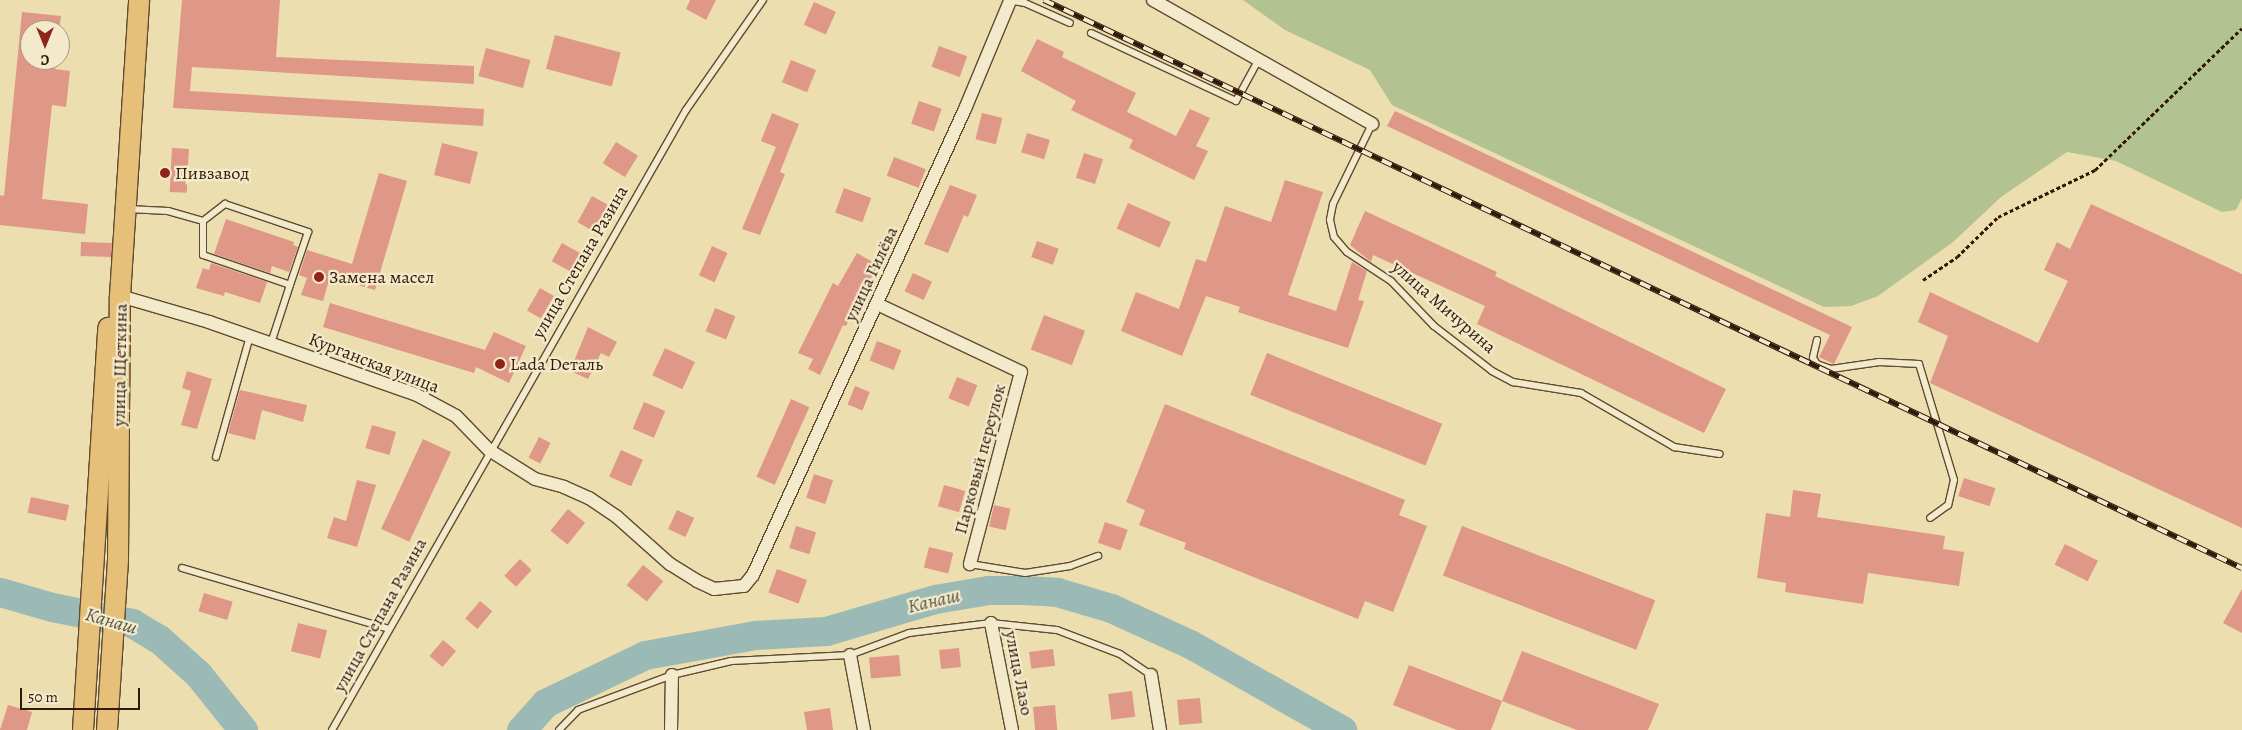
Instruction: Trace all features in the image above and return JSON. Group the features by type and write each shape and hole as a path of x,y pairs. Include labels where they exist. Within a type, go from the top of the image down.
{"main road":[{"name":"улица Щеткина","path":"107,730 118,559 120,296 128,209 139,0"},
{"path":"83,730 92,554 109,305 120,296"}],"street":[{"name":"улица Мичурина","path":"1153,0 1260,58 1372,124"},
{"name":"улица Гилёва","path":"759,560 876,304 1008,1"},
{"name":"Курганская улица","path":"120,296 250,336 417,395 456,416 489,450 534,479 564,486 589,498 617,517 670,564 714,589 744,586 759,560"},
{"name":"Парковый переулок","path":"876,304 1021,372 970,564"},
{"name":"улица Лазо","path":"991,623 1012,730"},
{"path":"850,655 864,730"},
{"path":"671,730 672,675"},
{"path":"1151,675 1160,730"}],"lane":[{"name":"улица Степана Разина","path":"332,730 489,450 686,110 763,0"},
{"path":"1008,1 1025,3 1070,23"},
{"path":"1090,33 1236,101 1260,58"},
{"name":"улица Мичурина","path":"1372,124 1333,204 1330,220 1334,237 1347,252 1391,280 1434,326 1492,371 1513,382 1581,392 1674,447 1719,454"},
{"path":"203,221 225,204 308,232 271,344"},
{"path":"128,209 168,211 203,221"},
{"path":"203,221 203,255 290,285"},
{"path":"216,456 250,336"},
{"path":"1817,340 1813,358 1817,364 1831,370 1879,362 1919,364 1954,480 1948,505 1930,518"},
{"path":"970,564 1025,572 1070,566 1098,556"},
{"path":"182,568 388,629"},
{"path":"559,730 578,710 672,675 731,662 850,655 910,632 991,623 1057,630 1120,654 1151,675"}],"path":[{"path":"1923,280 1957,258 1998,217 2095,170 2242,28"}],"green space":[{"path":"1243,0 2242,0 2242,198 2236,210 2222,212 2116,161 2067,152 2001,197 1953,242 1878,296 1851,306 1824,307 1392,105 1370,70 1285,30"}],"building":[{"path":"182,0 280,0 276,57 474,66 474,84 192,67 190,91 484,109 483,126 173,108"},
{"path":"690,0 716,0 706,20 686,9"},
{"path":"814,2 836,12 826,35 804,25"},
{"path":"22,12 61,16 60,20 21,20"},
{"path":"20,32 20,70 70,71 66,107 52,105 42,199 88,204 85,234 0,225 0,195 4,196"},
{"path":"555,35 621,53 612,86 546,69"},
{"path":"1037,39 1064,52 1062,57 1136,93 1127,112 1176,136 1190,109 1210,118 1196,146 1208,151 1194,180 1129,148 1133,140 1071,110 1076,101 1021,71"},
{"path":"939,46 967,56 960,77 931,67"},
{"path":"486,48 530,60 523,88 478,76"},
{"path":"791,60 816,70 807,92 782,82"},
{"path":"919,101 942,109 934,132 911,124"},
{"path":"1395,111 1852,327 1834,364 1819,357 1830,335 1387,126"},
{"path":"772,113 799,124 780,172 785,174 760,235 742,229 776,147 761,141"},
{"path":"982,113 1002,118 996,144 975,139"},
{"path":"1027,133 1050,140 1044,159 1021,152"},
{"path":"616,142 638,156 625,177 603,163"},
{"path":"442,143 478,152 470,184 434,175"},
{"path":"172,148 189,149 187,193 170,192"},
{"path":"1084,153 1103,159 1095,184 1076,178"},
{"path":"894,157 926,169 919,188 887,176"},
{"path":"379,173 407,181 375,290 330,277 323,301 301,295 307,278 299,275 307,250 352,264"},
{"path":"1285,180 1323,192 1288,295 1336,311 1352,262 1367,271 1358,300 1364,301 1348,348 1238,312 1240,307 1206,296 1182,356 1121,331 1136,292 1179,309 1196,259 1206,262 1225,206 1271,222"},
{"path":"950,185 977,195 968,217 964,215 948,253 924,244"},
{"path":"844,188 871,198 862,222 835,212"},
{"path":"592,196 608,205 593,231 577,222"},
{"path":"1128,203 1171,222 1160,248 1117,229"},
{"path":"2091,204 2242,274 2242,528 1930,383 1948,336 1918,322 1930,292 2038,343 2068,281 2044,270 2057,242 2070,249"},
{"path":"1365,211 1497,272 1495,276 1726,389 1704,433 1477,324 1485,306 1373,255 1371,262 1350,245"},
{"path":"226,219 294,242 293,245 298,247 289,272 272,266 270,273 214,254"},
{"path":"1037,241 1059,249 1053,265 1031,257"},
{"path":"81,242 112,243 111,257 81,256"},
{"path":"562,243 580,253 570,272 552,261"},
{"path":"712,246 728,253 715,282 699,275"},
{"path":"857,253 878,265 846,326 843,325 820,375 808,369 813,359 798,353 833,283 838,286"},
{"path":"211,263 267,282 260,303 225,292 224,296 196,288 203,268 209,270"},
{"path":"913,273 932,282 924,300 905,291"},
{"path":"540,288 554,296 541,319 527,311"},
{"path":"330,303 485,350 494,332 526,346 509,383 476,367 474,373 323,327"},
{"path":"715,308 735,316 726,339 706,331"},
{"path":"1044,315 1085,331 1072,365 1031,350"},
{"path":"588,327 617,342 609,357 601,353 588,379 570,371"},
{"path":"877,341 901,350 894,370 869,361"},
{"path":"665,348 695,362 682,389 652,375"},
{"path":"1267,353 1442,424 1425,466 1250,395"},
{"path":"187,371 212,379 197,429 181,425 191,391 182,388"},
{"path":"957,377 977,385 969,407 948,398"},
{"path":"855,386 870,392 862,411 848,405"},
{"path":"240,390 307,405 303,422 262,410 255,440 228,433"},
{"path":"791,399 809,407 775,485 756,477"},
{"path":"644,402 665,411 654,438 633,429"},
{"path":"1165,404 1405,500 1399,515 1427,526 1393,612 1365,601 1358,619 1184,549 1186,543 1139,525 1145,510 1126,502"},
{"path":"372,425 396,432 389,455 365,448"},
{"path":"539,437 551,443 540,463 529,457"},
{"path":"423,439 451,452 409,542 381,529"},
{"path":"621,450 643,460 631,486 609,476"},
{"path":"814,474 833,480 825,504 806,498"},
{"path":"1964,478 1995,488 1990,506 1958,496"},
{"path":"357,480 376,485 357,547 327,538 334,517 346,521"},
{"path":"944,485 965,491 959,512 938,506"},
{"path":"1793,490 1821,494 1817,517 1945,536 1943,549 1964,552 1959,586 1868,573 1863,604 1785,592 1786,583 1757,578 1766,513 1790,517"},
{"path":"31,497 69,505 66,521 28,513"},
{"path":"994,505 1011,509 1006,530 989,526"},
{"path":"568,509 585,523 567,545 550,531"},
{"path":"677,510 694,518 685,537 668,529"},
{"path":"1105,522 1128,530 1121,551 1098,543"},
{"path":"796,526 816,532 809,554 789,548"},
{"path":"1462,526 1655,600 1636,650 1443,575"},
{"path":"2065,544 2098,561 2088,581 2055,564"},
{"path":"929,547 953,553 948,573 924,567"},
{"path":"520,559 532,570 516,587 504,576"},
{"path":"643,565 663,581 647,602 627,585"},
{"path":"777,569 807,580 799,603 768,592"},
{"path":"2242,589 2242,633 2223,623"},
{"path":"204,593 233,602 227,620 198,611"},
{"path":"480,601 492,611 477,629 465,619"},
{"path":"298,623 327,630 320,658 291,651"},
{"path":"443,640 456,651 443,667 430,656"},
{"path":"959,648 961,667 941,669 939,650"},
{"path":"1053,649 1055,666 1031,669 1029,652"},
{"path":"1522,651 1659,704 1648,730 1577,730 1502,701"},
{"path":"899,655 901,676 871,679 869,658"},
{"path":"1409,665 1502,701 1491,730 1457,730 1393,705"},
{"path":"1132,691 1135,717 1111,720 1108,694"},
{"path":"1200,698 1202,723 1179,725 1177,700"},
{"path":"8,705 32,712 27,730 0,730"},
{"path":"1055,705 1057,730 1035,730 1033,707"},
{"path":"830,708 833,730 807,730 804,712"}],"waterway":[{"name":"Канаш","path":"521,730 545,703 645,655 755,635 826,631 935,599 989,590 1057,592 1111,608 1190,644 1342,730"},
{"name":"Канаш","path":"0,592 52,607 132,623 159,639 198,674 243,730"}],"railway":[{"path":"1044,0 2242,568"}],"place":[{"name":"Пивзавод","path":"165,173"},
{"name":"Замена масел","path":"319,277"},
{"name":"Lada Dеталь","path":"500,364"}]}
